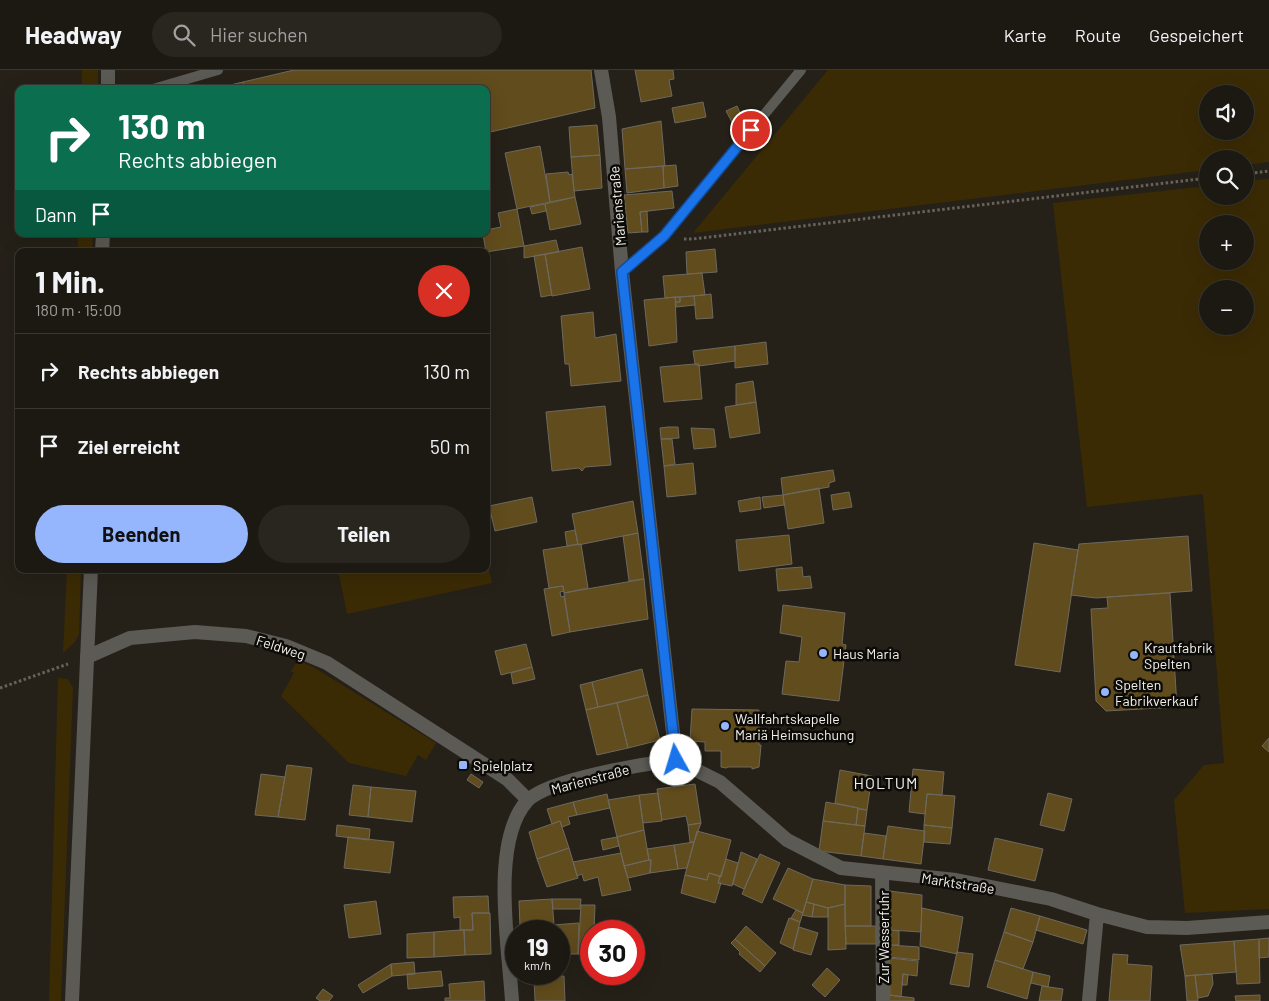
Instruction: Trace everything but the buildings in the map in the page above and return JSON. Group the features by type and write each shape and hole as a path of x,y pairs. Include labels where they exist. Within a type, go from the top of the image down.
{"street":[{"path":"108,70 108,85"},
{"name":"Marienstraße","path":"528,800 564,782 676,760 622,272 609,117 602,70"},
{"path":"72,1001 91,573"},
{"name":"Feldweg","path":"88,657 130,638 195,632 246,636 286,646 335,669 507,779 528,800"},
{"name":"Marktstraße","path":"676,760 720,782 787,840 841,868 956,880 1051,899 1097,914 1155,927 1187,928 1269,922"},
{"path":"512,1001 504,872 509,838 520,812 528,800"},
{"name":"Zur Wasserfuhr","path":"882,872 883,1001"},
{"path":"1088,1001 1097,914"}],"lane":[{"path":"167,85 218,70"},
{"path":"622,272 664,236 801,70"}],"path":[{"path":"1254,173 1269,171"},
{"path":"664,236 692,240 1199,179"},
{"path":"0,688 88,657"}],"shaded area":[{"path":"82,70 98,70 98,85 82,85"},
{"path":"828,70 1269,70 1269,162 1254,164 1254,150 1199,150 1199,171 693,233"},
{"path":"1269,179 1269,909 1185,913 1174,800 1204,765 1224,763 1203,494 1087,507 1053,203 1199,187 1199,205 1254,205 1254,180"},
{"path":"78,237 93,237 92,248 78,248"},
{"path":"67,573 81,573 79,634 75,642 63,653"},
{"path":"339,573 490,573 492,583 347,614"},
{"path":"298,660 318,670 436,743 426,760 418,755 406,776 349,763 281,696 294,673 291,671"},
{"path":"58,678 68,679 73,688 61,1001 49,1001"}],"place":[{"name":"Haus Maria","path":"823,653"},
{"name":"Krautfabrik Spelten","path":"1134,655"},
{"name":"Spelten Fabrikverkauf","path":"1105,692"},
{"name":"Wallfahrtskapelle Mariä Heimsuchung","path":"725,726"},
{"name":"Spielplatz","path":"463,765"}],"district":[{"name":"HOLTUM","path":"886,782"}],"route":[{"path":"676,760 622,272 664,236 751,130"}]}
